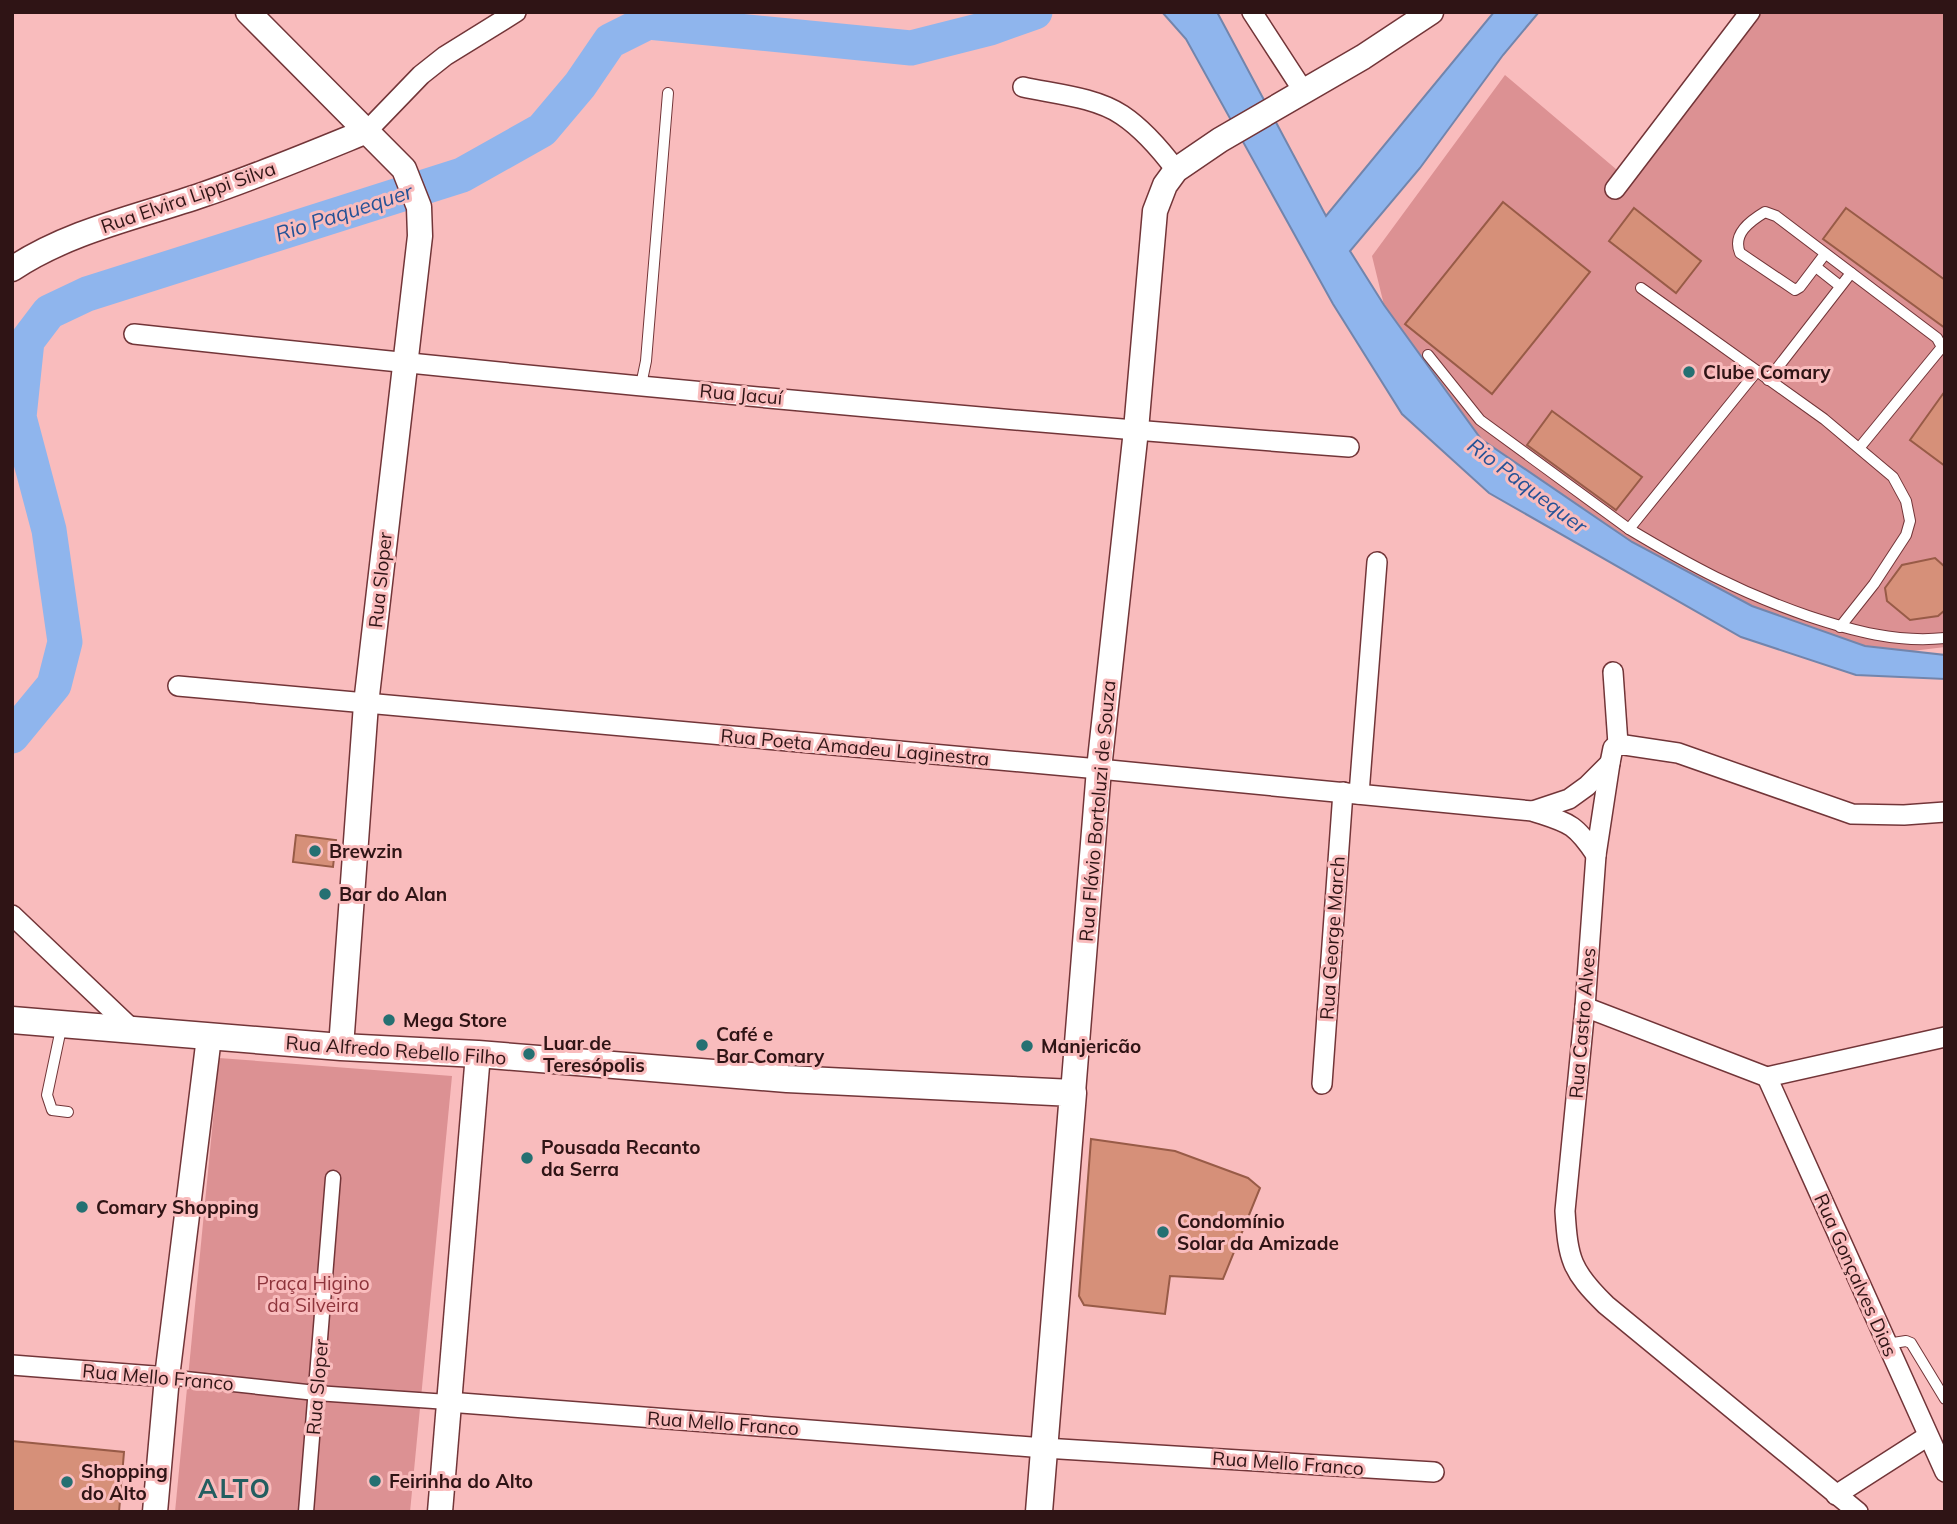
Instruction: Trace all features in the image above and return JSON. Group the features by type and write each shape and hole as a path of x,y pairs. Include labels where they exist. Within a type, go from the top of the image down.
{"main road":[{"name":"Rua Alfredo Rebello Filho","path":"12,1020 341,1048 478,1054 787,1079 1073,1093"},
{"name":"Rua Flávio Bortoluzi de Souza","path":"1039,1512 1073,1093"}],"street":[{"name":"Rua Sloper","path":"248,12 404,169 419,207 420,236 366,704 341,1048"},
{"path":"367,131 421,75 444,56 516,12"},
{"path":"1252,12 1304,92"},
{"name":"Rua Flávio Bortoluzi de Souza","path":"1073,1093 1099,769 1136,430 1155,211 1165,185 1176,170 1220,140 1375,50 1431,12"},
{"path":"1615,189 1749,12"},
{"path":"1023,87 1096,104 1122,115 1157,146 1176,170"},
{"name":"Rua Elvira Lippi Silva","path":"12,269 29,258 111,223 203,195 367,131"},
{"name":"Rua Jacuí","path":"134,334 404,364 1349,447"},
{"name":"Rua George March","path":"1322,1084 1377,562"},
{"path":"1613,672 1618,744 1678,753 1853,814 1945,812"},
{"name":"Rua Poeta Amadeu Laginestra","path":"178,686 1532,811 1565,821 1579,831 1596,855"},
{"name":"Rua Castro Alves","path":"1618,744 1613,748 1609,763 1596,855 1585,1007 1565,1211 1567,1240 1573,1265 1583,1282 1606,1305 1858,1512"},
{"name":"Rua Poeta Amadeu Laginestra","path":"1532,811 1561,804 1587,786 1609,763"},
{"path":"12,915 132,1029"},
{"path":"1585,1007 1767,1077 1945,1037"},
{"path":"155,1512 167,1377 209,1037"},
{"path":"440,1512 478,1054"},
{"name":"Rua Gonçalves Dias","path":"1767,1077 1945,1472"},
{"name":"Rua Sloper","path":"306,1512 333,1178"},
{"name":"Rua Mello Franco","path":"12,1365 167,1377 316,1393 1044,1448 1434,1472"},
{"path":"1836,1495 1928,1436"}],"lane":[{"path":"641,385 646,361 668,93"},
{"path":"1825,254 1795,290 1740,253 1737,239 1753,220 1765,212 1770,213 1851,273 1937,338 1942,347 1860,447"},
{"path":"1816,267 1840,286"},
{"path":"1768,380 1851,273"},
{"path":"1641,289 1860,447 1893,477 1906,501 1910,521 1906,535 1874,584 1840,627"},
{"path":"1428,355 1480,420 1629,529 1682,561 1734,588 1840,627 1873,636 1922,640 1945,638"},
{"path":"1629,529 1757,371"},
{"path":"62,1024 47,1095 52,1110 68,1112"},
{"path":"1887,1344 1906,1341 1911,1343 1945,1399"}],"green space":[{"name":"Clube Comary","path":"1749,12 1945,12 1945,647 1904,652 1865,646 1752,606 1632,542 1481,439 1384,305 1372,256 1505,75 1623,175"},
{"name":"Praça Higino da Silveira","path":"219,1058 452,1076 410,1512 175,1512"}],"water":[{"path":"1162,12 1217,12 1326,216 1494,12 1539,12 1503,55 1420,168 1350,251 1384,305 1481,439 1632,542 1752,606 1865,646 1945,655 1945,679 1856,675 1741,637 1489,493 1402,414 1333,304 1186,39"}],"building":[{"path":"1503,202 1590,272 1492,394 1405,324"},
{"path":"1634,208 1701,261 1676,293 1609,241"},
{"path":"1846,208 1945,280 1945,328 1823,239"},
{"path":"1945,391 1945,466 1910,440"},
{"path":"1552,411 1642,477 1616,510 1527,445"},
{"path":"1935,558 1945,567 1945,610 1938,616 1910,620 1887,601 1885,588 1902,565"},
{"name":"Brewzin","path":"296,835 336,840 333,867 293,862"},
{"name":"Condomínio Solar da Amizade","path":"1091,1139 1175,1151 1248,1178 1260,1188 1223,1279 1170,1276 1165,1314 1084,1305 1079,1296"},
{"name":"Shopping do Alto","path":"12,1441 124,1452 119,1512 12,1512"}],"waterway":[{"name":"Rio Paquequer","path":"12,736 54,685 65,642 49,530 19,417 27,341 49,312 87,294 462,175 542,130 580,85 610,41 648,22 911,48 990,28 1035,12"}],"place":[{"name":"Clube Comary","path":"1689,372"},
{"name":"Brewzin","path":"315,851"},
{"name":"Bar do Alan","path":"325,894"},
{"name":"Mega Store","path":"389,1020"},
{"name":"Café e Bar Comary","path":"702,1045"},
{"name":"Manjericão","path":"1027,1046"},
{"name":"Luar de Teresópolis","path":"529,1054"},
{"name":"Pousada Recanto da Serra","path":"527,1158"},
{"name":"Comary Shopping","path":"82,1207"},
{"name":"Condomínio Solar da Amizade","path":"1163,1232"},
{"name":"Feirinha do Alto","path":"375,1481"},
{"name":"Shopping do Alto","path":"67,1482"}],"district":[{"name":"ALTO","path":"235,1489"}]}
